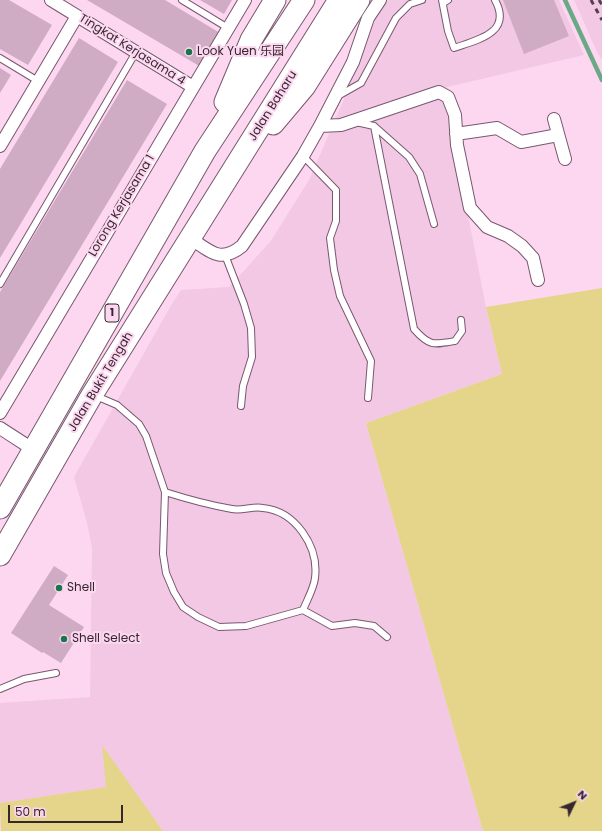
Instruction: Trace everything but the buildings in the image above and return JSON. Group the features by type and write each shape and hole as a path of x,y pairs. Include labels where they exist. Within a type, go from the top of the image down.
{"highway":[{"path":"205,151 251,40 275,0"},
{"name":"1","path":"205,151 304,0"},
{"name":"Jalan Baharu","path":"206,211 339,0"},
{"path":"206,211 256,145 305,86 359,0"},
{"name":"Jalan Bukit Tengah","path":"0,508 205,151"},
{"name":"Jalan Bukit Tengah","path":"0,556 92,395 206,211"}],"street":[{"name":"Tingkat Kerjasama 4","path":"51,0 193,87"},
{"name":"Lorong Kerjasama 1","path":"0,413 245,0"},
{"path":"190,238 216,255 233,253 242,246 303,156 320,126 353,62 368,18 380,0"},
{"path":"1,141 77,16"},
{"path":"320,126 341,125 439,92 448,97 454,115 457,145 470,208 487,227 508,236 522,246 533,258 538,280"},
{"path":"554,119 565,159"},
{"path":"456,134 497,128 521,142 558,135"},
{"path":"0,428 34,450"}],"lane":[{"path":"182,0 228,28"},
{"path":"334,98 361,83 396,18 410,4 422,0"},
{"path":"448,0 445,2 442,0 448,31 454,48 485,38 495,31 500,18 499,7 495,0"},
{"path":"0,284 136,52"},
{"path":"0,58 38,81"},
{"path":"353,121 374,126 409,157 420,174 434,224"},
{"path":"374,126 414,329 424,341 438,344 455,341 462,331 461,320"},
{"path":"303,156 336,190 336,221 330,238 334,270 340,296 371,360 368,398"},
{"path":"225,255 244,304 251,328 252,357 243,386 241,406"},
{"path":"92,395 117,405 139,424 146,436 165,492 163,554 166,573 174,592 183,607 198,617 219,627 246,626 303,610 332,626 355,623 374,626 387,637"},
{"path":"165,492 198,502 235,509 262,507 280,512 294,522 311,547 314,561 315,579 303,610"},
{"path":"0,689 24,679 56,673"}],"shaded area":[{"path":"388,0 559,0 584,55 443,88 486,307 502,374 366,423 483,831 163,831 102,746 107,787 0,803 0,703 90,697 92,548 87,523 74,477 181,290 229,287 270,242 309,180 342,104 372,26"},
{"path":"574,0 602,0 602,60 597,52"},
{"path":"602,288 602,831 483,831 366,423 502,374 486,307"},
{"path":"102,745 163,831 1,831 0,803 106,787"}],"waterway":[{"path":"565,0 602,80"}],"railway":[{"path":"591,0 602,20"},
{"path":"599,0 602,5"}],"place":[{"name":"Look Yuen 乐园","path":"189,52"},
{"name":"Shell","path":"59,588"},
{"name":"Shell Select","path":"64,639"}]}
